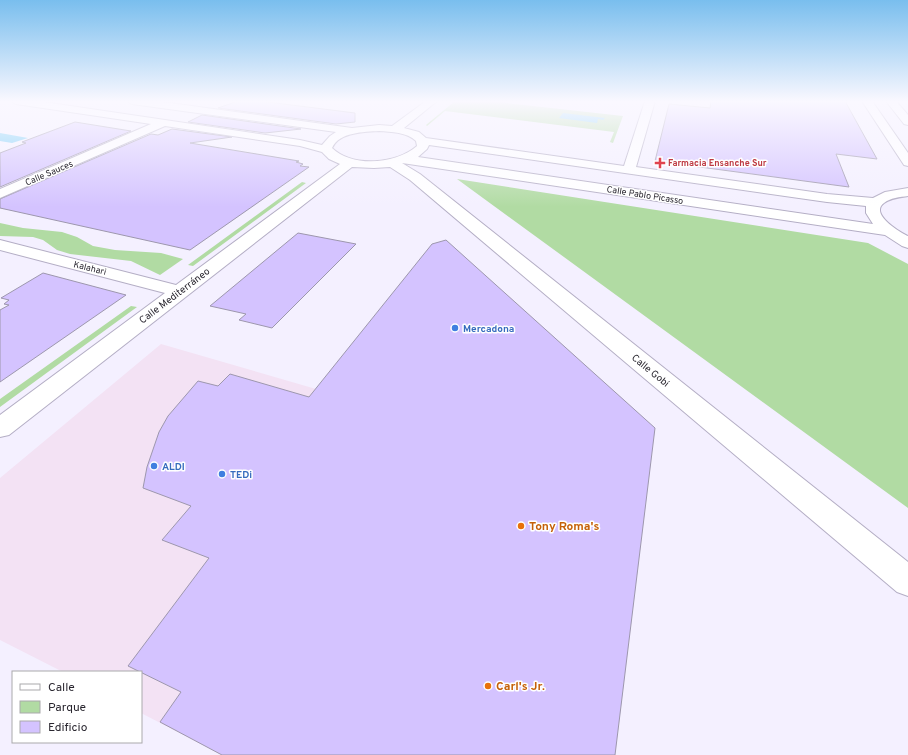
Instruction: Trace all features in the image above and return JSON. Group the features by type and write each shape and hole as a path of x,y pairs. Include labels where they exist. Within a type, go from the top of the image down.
{"street":[{"name":"Calle Sauces","path":"0,194 133,136"},
{"path":"254,136 300,143 326,149 330,154 349,163 375,164 398,161 419,152 423,147 422,141 417,136"},
{"path":"326,149 330,141 340,136"},
{"path":"629,170 639,136"},
{"path":"891,136 908,162"},
{"path":"422,141 827,198 874,202 882,197 908,192"},
{"name":"Calle Pablo Picasso","path":"398,161 887,230"},
{"name":"Calle Gobi","path":"398,161 415,177 908,581"},
{"name":"Calle Mediterráneo","path":"0,428 349,163"},
{"path":"874,202 872,208 873,215 878,222 887,230 908,243"},
{"name":"Kalahari","path":"0,246 179,291"}],"shaded area":[{"path":"161,344 316,389 222,755 142,714 142,671 61,671 0,640 0,478"}],"green space":[{"path":"612,136 616,136 613,143 610,142"},
{"path":"457,179 868,243 908,264 908,508"},
{"path":"302,182 306,183 193,266 188,265"},
{"path":"0,223 23,228 62,232 77,237 93,246 115,250 161,253 183,259 160,275 131,261 70,254 57,250 43,240 33,237 0,236"},
{"path":"131,306 137,307 0,407 0,399"}],"water":[{"path":"0,136 28,138 12,143 0,141"}],"building":[{"path":"37,136 119,136 0,187 0,153 26,143 22,142"},
{"path":"146,136 232,137 190,143 299,161 296,162 303,164 300,166 309,167 190,250 0,208 0,199"},
{"path":"661,136 864,136 877,159 836,154 849,187 655,161"},
{"path":"298,233 356,244 272,328 239,320 246,314 210,306"},
{"name":"ALDI","path":"446,240 655,428 615,755 222,755 160,722 181,692 142,673 142,671 138,671 128,666 209,558 162,540 191,506 143,488 147,467 159,432 168,416 198,381 218,386 230,374 309,397 432,244"},
{"path":"43,273 126,295 0,382 0,310 9,305 4,304 9,300 1,298"}],"place":[{"name":"Farmacia Ensanche Sur","path":"660,163"},
{"name":"Mercadona","path":"455,328"},
{"name":"ALDI","path":"154,466"},
{"name":"TEDi","path":"222,474"},
{"name":"Tony Roma's","path":"521,526"},
{"name":"Carl's Jr.","path":"488,686"}]}
